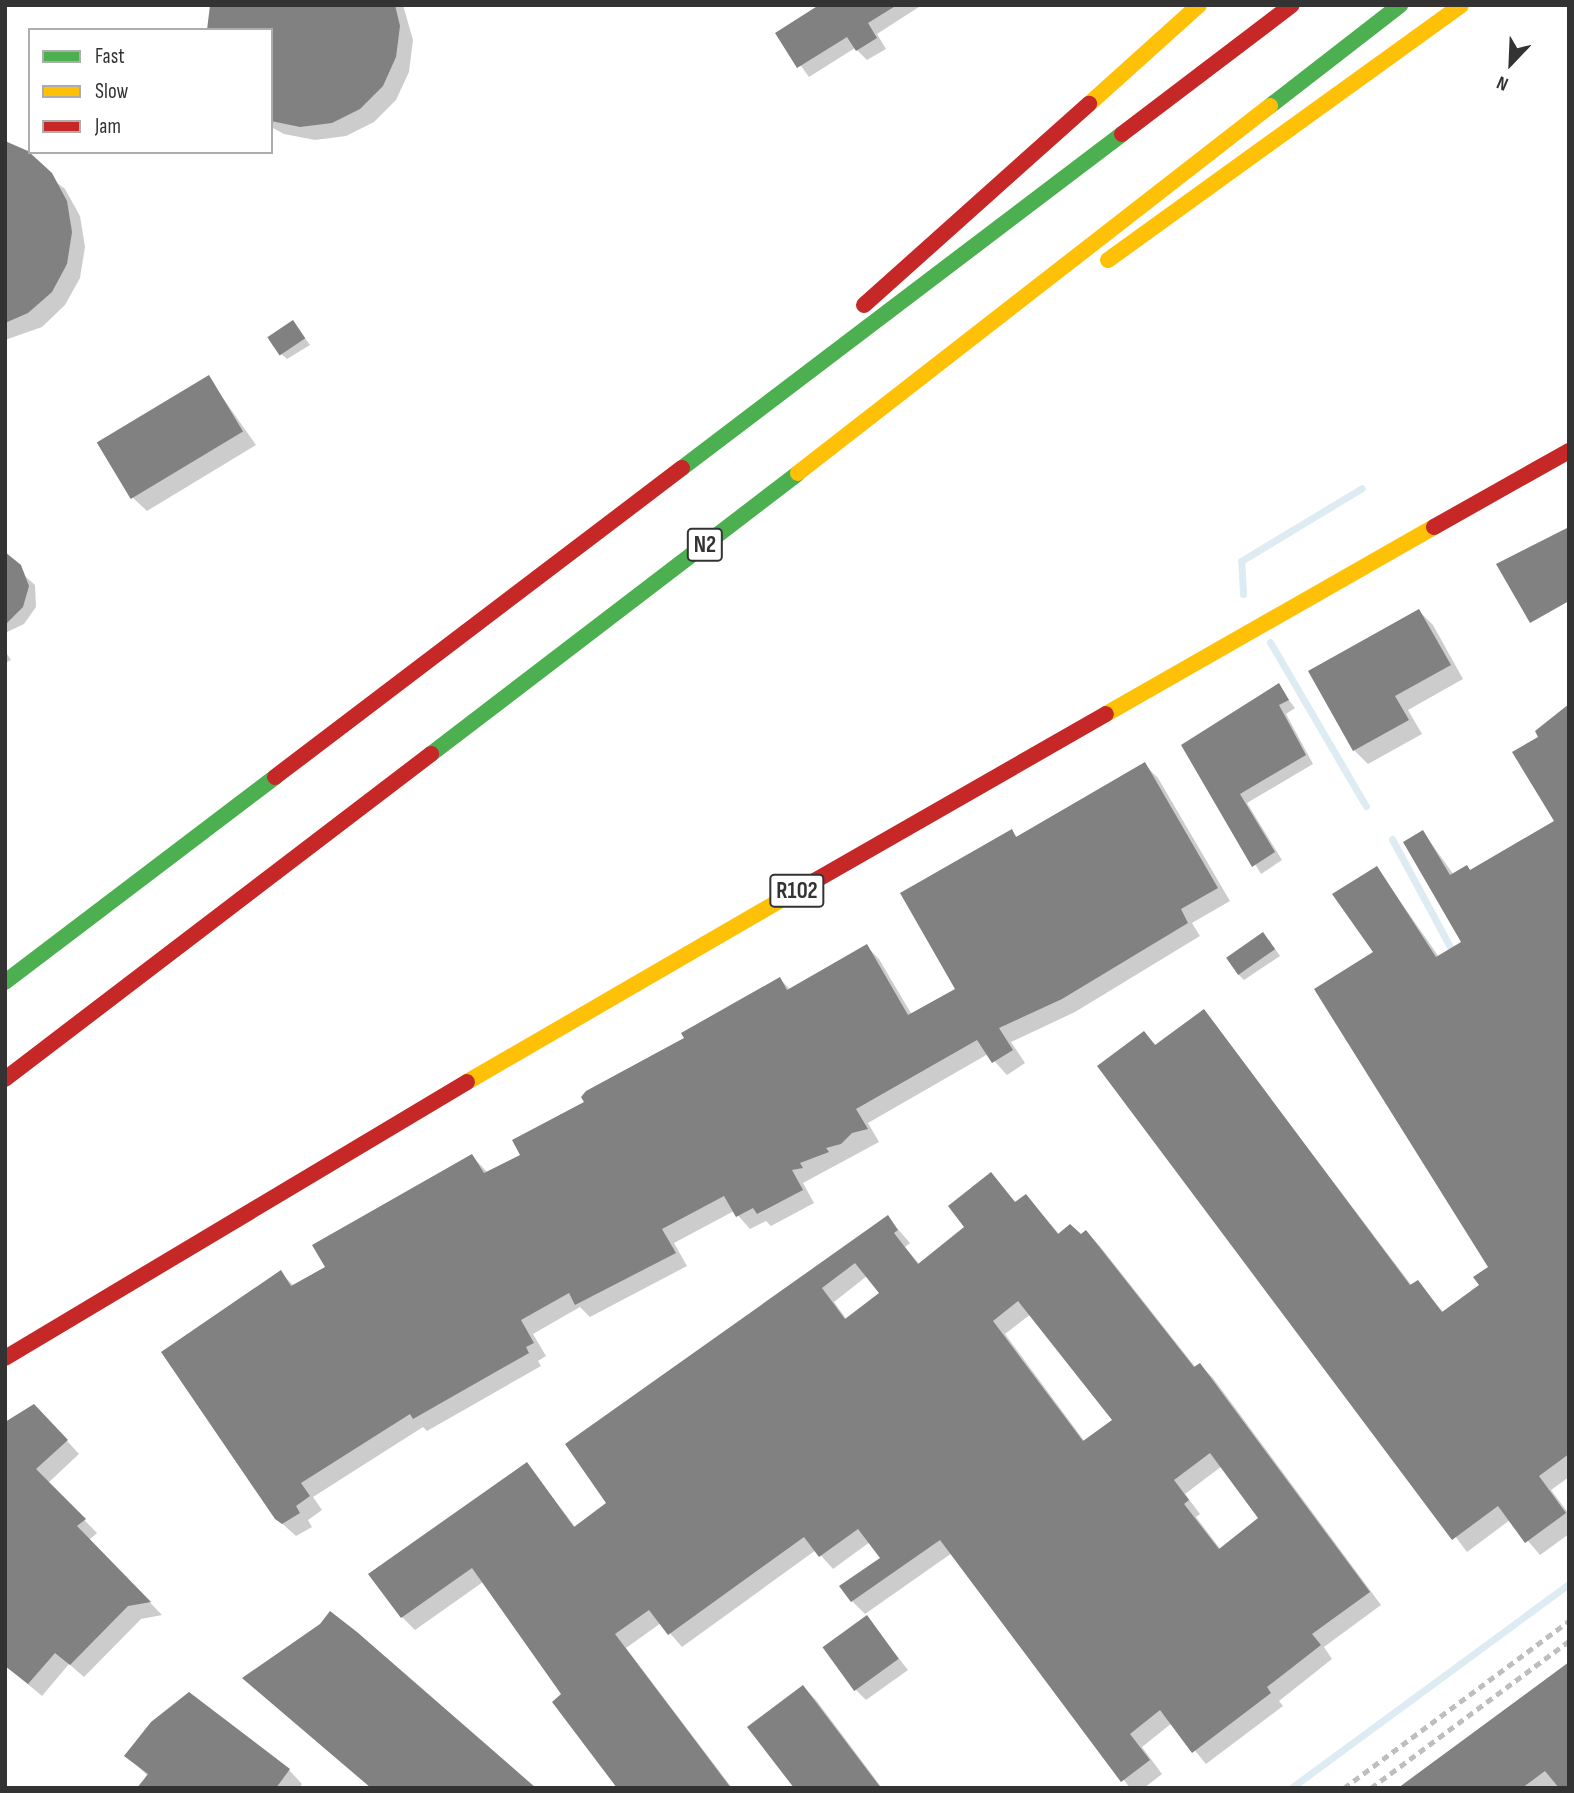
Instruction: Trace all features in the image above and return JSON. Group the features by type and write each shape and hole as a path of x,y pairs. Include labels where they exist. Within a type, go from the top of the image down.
{"main road":[{"path":"757,414 876,293 1199,5"},
{"path":"5,982 757,414 1292,5"},
{"name":"N2","path":"5,1079 831,448 1400,5"},
{"path":"1095,268 1461,5"},
{"path":"831,448 1049,300"},
{"name":"R102","path":"5,1358 30,1339 976,787 1569,452"},
{"name":"R102","path":"5,1349 30,1339"}],"building":[{"path":"210,5 395,5 400,26 396,57 383,86 360,109 332,123 300,127 273,121 273,28 207,28"},
{"path":"819,5 897,5 868,23 877,38 856,51 847,37 797,68 775,33"},
{"path":"5,141 28,151 28,154 52,173 67,201 72,232 67,264 52,292 28,313 5,323"},
{"path":"293,320 305,338 280,356 267,337"},
{"path":"209,375 243,432 131,499 97,442"},
{"path":"1569,527 1569,601 1530,623 1496,564"},
{"path":"5,552 21,565 29,586 23,607 5,625"},
{"path":"1419,609 1451,665 1395,696 1409,720 1353,751 1308,671"},
{"path":"1279,683 1289,700 1279,705 1306,755 1240,794 1275,852 1252,867 1181,745"},
{"path":"1569,704 1569,1454 1539,1476 1566,1513 1525,1543 1498,1506 1452,1540 1097,1066 1144,1031 1155,1045 1204,1009 1410,1285 1418,1280 1442,1312 1479,1285 1473,1277 1488,1267 1314,989 1373,952 1332,894 1377,866 1436,957 1461,942 1403,842 1423,830 1450,875 1467,865 1470,870 1554,821 1512,752 1538,737 1535,731"},
{"path":"1145,762 1218,888 1181,909 1188,923 1062,999 999,1028 1013,1050 992,1063 977,1040 856,1109 868,1129 852,1133 841,1144 826,1148 829,1152 800,1163 803,1168 792,1170 803,1190 757,1214 753,1208 736,1217 724,1196 662,1229 676,1253 575,1305 569,1293 521,1320 534,1343 526,1347 529,1353 413,1419 410,1414 301,1483 310,1496 296,1506 300,1513 282,1524 275,1519 161,1352 281,1270 291,1286 325,1267 312,1245 472,1154 484,1173 520,1155 512,1140 584,1102 581,1097 586,1091 684,1038 681,1033 780,977 787,990 867,944 908,1015 955,989 900,893 1012,829 1016,837"},
{"path":"1263,932 1275,949 1238,975 1226,958"},
{"path":"991,1172 1015,1202 1026,1194 1058,1234 1070,1224 1081,1234 1086,1230 1194,1367 1200,1363 1370,1592 1312,1634 1321,1645 1267,1687 1271,1693 1192,1753 1160,1710 1130,1734 1150,1760 1121,1782 940,1540 851,1602 839,1586 880,1558 858,1529 819,1557 804,1537 668,1635 649,1610 615,1634 731,1788 617,1788 552,1702 561,1694 472,1568 401,1618 368,1574 527,1462 574,1527 606,1503 565,1444 888,1215 898,1230 894,1233 918,1264 964,1227 948,1206","holes":["855,1263 879,1293 845,1319 822,1288","1018,1301 1112,1420 1083,1441 993,1321","1210,1453 1258,1518 1219,1549 1184,1504 1189,1500 1174,1480"]},
{"path":"34,1404 68,1440 36,1469 86,1519 77,1526 151,1602 128,1606 70,1665 55,1653 28,1684 5,1666 5,1422"},
{"path":"330,1611 536,1788 371,1788 242,1678 320,1624"},
{"path":"867,1615 899,1659 854,1691 823,1647"},
{"path":"1569,1662 1569,1788 1559,1788 1545,1771 1522,1788 1398,1788"},
{"path":"803,1685 881,1788 794,1788 747,1727"},
{"path":"189,1692 290,1769 276,1788 137,1788 148,1774 124,1756 151,1722"}],"waterway":[{"path":"1243,594 1241,561 1362,488"},
{"path":"1270,642 1366,806"},
{"path":"1392,839 1455,956"},
{"path":"1291,1788 1569,1584"}],"railway":[{"path":"1344,1788 1569,1621"},
{"path":"1371,1788 1569,1641"}],"traffic: fast":[{"path":"1270,106 1400,5"},
{"path":"682,468 1122,134"},
{"path":"431,754 798,473"},
{"path":"5,982 275,777"}],"traffic: slow":[{"path":"1089,104 1199,5"},
{"path":"1108,260 1461,5"},
{"path":"798,473 1270,106"},
{"path":"1106,714 1434,527"},
{"path":"467,1082 783,899"}],"traffic: jam":[{"path":"1122,134 1292,5"},
{"path":"864,305 1089,104"},
{"path":"1434,527 1569,451"},
{"path":"275,777 682,468"},
{"path":"783,899 1106,714"},
{"path":"5,1079 431,754"},
{"path":"5,1358 467,1082"}]}
